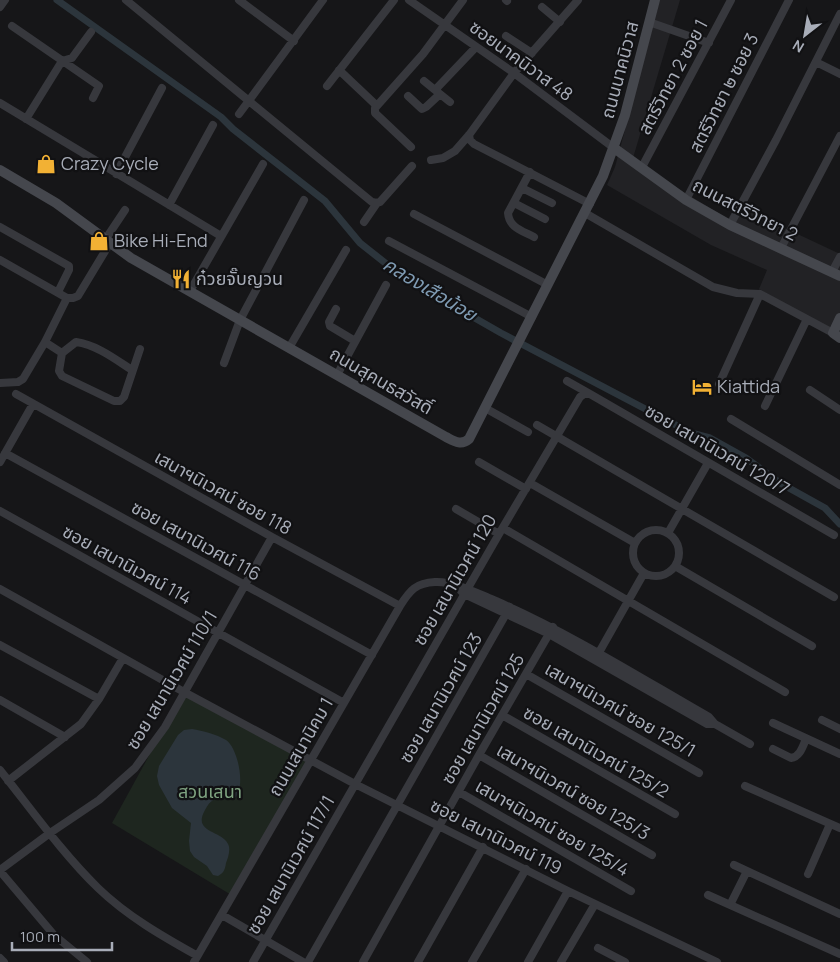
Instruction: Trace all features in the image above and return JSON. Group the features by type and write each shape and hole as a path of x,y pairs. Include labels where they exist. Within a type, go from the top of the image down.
{"main road":[{"name":"ถนนนาคนิวาส","path":"614,148 625,114 655,0"},
{"name":"ถนนสตรีวิทยา 2","path":"614,148 686,200 730,225 836,274"},
{"name":"ถนนสุคนธสวัสดิ์","path":"0,170 56,203 131,258 458,443 466,442 469,439 486,408 588,208 614,148"},
{"path":"836,335 840,318"}],"street":[{"path":"0,7 5,0"},
{"path":"239,0 294,41"},
{"path":"239,114 323,0"},
{"path":"327,86 394,0"},
{"name":"ซอยนาคนิวาส 48","path":"410,0 514,73 614,148"},
{"path":"411,147 375,113 374,108 423,54 463,0"},
{"path":"431,160 455,151 514,73 578,0"},
{"name":"สตรีวิทยา 2 ซอย 1","path":"642,167 731,0"},
{"name":"สตรีวิทยา ๒ ซอย 3","path":"686,200 789,0"},
{"path":"129,1 372,202 376,203"},
{"path":"542,7 560,22"},
{"path":"730,225 840,14"},
{"path":"649,22 709,42"},
{"path":"12,26 99,86 93,98"},
{"path":"26,119 62,60 72,58 91,32"},
{"path":"506,36 532,53"},
{"path":"408,96 422,108 426,107 476,47"},
{"path":"816,62 840,74"},
{"path":"339,70 376,105"},
{"path":"424,81 450,102"},
{"path":"116,174 162,88"},
{"path":"0,103 221,236"},
{"path":"169,205 213,124"},
{"path":"469,134 470,140 474,144 530,172 714,287 737,293 760,294 836,335"},
{"path":"781,248 840,136"},
{"path":"190,291 263,164"},
{"path":"364,222 376,203 380,202 412,166"},
{"path":"530,172 508,214 511,223 534,237"},
{"path":"522,188 552,203"},
{"path":"224,363 240,320 304,200"},
{"path":"514,203 545,219"},
{"path":"0,260 68,298 78,296 125,210"},
{"path":"414,214 548,285"},
{"path":"0,228 69,266 69,270 58,292"},
{"path":"389,241 532,318"},
{"path":"289,348 346,250"},
{"path":"836,274 840,257"},
{"path":"337,375 386,286"},
{"path":"719,384 760,294"},
{"path":"0,383 18,382 23,379 68,298"},
{"path":"336,309 330,326 355,341"},
{"path":"765,406 807,319"},
{"path":"45,342 62,353"},
{"path":"132,370 94,347 76,342 62,353 59,371 62,376 114,401 120,401 124,397 140,349"},
{"name":"ซอย เสนานิเวศน์ 120/7","path":"567,381 834,535"},
{"path":"810,390 840,410"},
{"name":"เสนาฯนิเวศน์ ซอย 118","path":"16,394 400,606"},
{"name":"ซอย เสนานิเวศน์ 120","path":"355,784 580,397 587,394"},
{"path":"0,462 33,404"},
{"path":"486,408 528,432"},
{"path":"730,419 840,485"},
{"path":"537,425 834,597"},
{"name":"ซอย เสนานิเวศน์ 116","path":"6,452 372,655"},
{"path":"479,462 635,543"},
{"path":"668,533 708,463"},
{"path":"456,508 628,601 785,692"},
{"name":"ซอย เสนานิเวศน์ 114","path":"0,511 344,703"},
{"path":"655,530 668,533 677,546 678,556 675,566 664,574 651,576 644,573 635,563 633,556 635,543 643,534 649,531 655,530"},
{"name":"ซอย เสนานิเวศน์ 110/1","path":"0,871 50,833 99,800 136,768 165,727 272,537"},
{"path":"675,566 812,646"},
{"path":"596,656 644,573"},
{"name":"ถนนเสนานิคม 1","path":"195,959 400,606 411,590 425,584 437,582 458,586 551,630 709,718 715,724 750,744"},
{"name":"ซอย เสนานิเวศน์ 119","path":"0,590 355,784 484,847 568,891 717,962"},
{"name":"ซอย เสนานิเวศน์ 123","path":"308,962 508,610"},
{"name":"ซอย เสนานิเวศน์ 125","path":"363,962 478,755 551,630"},
{"path":"0,645 99,699"},
{"path":"8,781 81,724 99,699 123,658"},
{"name":"เสนาฯนิเวศน์ ซอย 125/1","path":"526,674 699,773"},
{"path":"0,700 65,737"},
{"name":"ซอย เสนานิเวศน์ 125/2","path":"502,715 675,814"},
{"path":"822,720 840,729"},
{"path":"773,723 840,754"},
{"path":"773,749 795,758 806,738"},
{"name":"เสนาฯนิเวศน์ ซอย 125/3","path":"478,755 652,855"},
{"path":"0,770 50,833 99,889 151,929 195,959"},
{"name":"ซอย เสนานิเวศน์ 117/1","path":"253,962 355,784"},
{"path":"745,786 840,828"},
{"name":"เสนาฯนิเวศน์ ซอย 125/4","path":"458,792 631,890"},
{"path":"808,874 830,824"},
{"path":"418,962 484,847"},
{"path":"734,866 840,914"},
{"path":"472,962 526,869"},
{"path":"0,871 54,935 87,962"},
{"path":"730,905 747,872"},
{"path":"528,962 568,891"},
{"path":"708,895 840,954"},
{"path":"561,962 595,904"},
{"path":"222,915 303,962"},
{"path":"598,948 624,962"},
{"path":"695,962 700,954"},
{"path":"0,958 4,962"}],"shaded area":[{"path":"660,0 680,0 633,158 669,183 728,219 736,205 840,254 840,335 759,289 767,270 711,245 607,185 615,167"},
{"path":"192,729 214,734 226,740 234,751 239,768 240,785 235,798 215,799 208,805 202,817 202,823 205,827 224,839 229,846 225,869 218,876 213,875 207,866 194,857 190,851 191,823 172,808 159,785 157,776 159,766 178,735 184,730"}],"green space":[{"name":"สวนเสนา","path":"184,692 311,761 233,896 112,823"}],"waterway":[{"name":"คลองเสือน้อย","path":"57,0 221,117 233,129 325,201 360,243 403,277 501,333 691,433 710,438 746,458 780,483 825,508 840,524"}],"place":[{"name":"Crazy Cycle","path":"46,164"},
{"name":"Bike Hi-End","path":"99,241"},
{"name":"ก๋วยจั๊บญวน","path":"181,279"},
{"name":"Kiattida","path":"702,387"}]}
